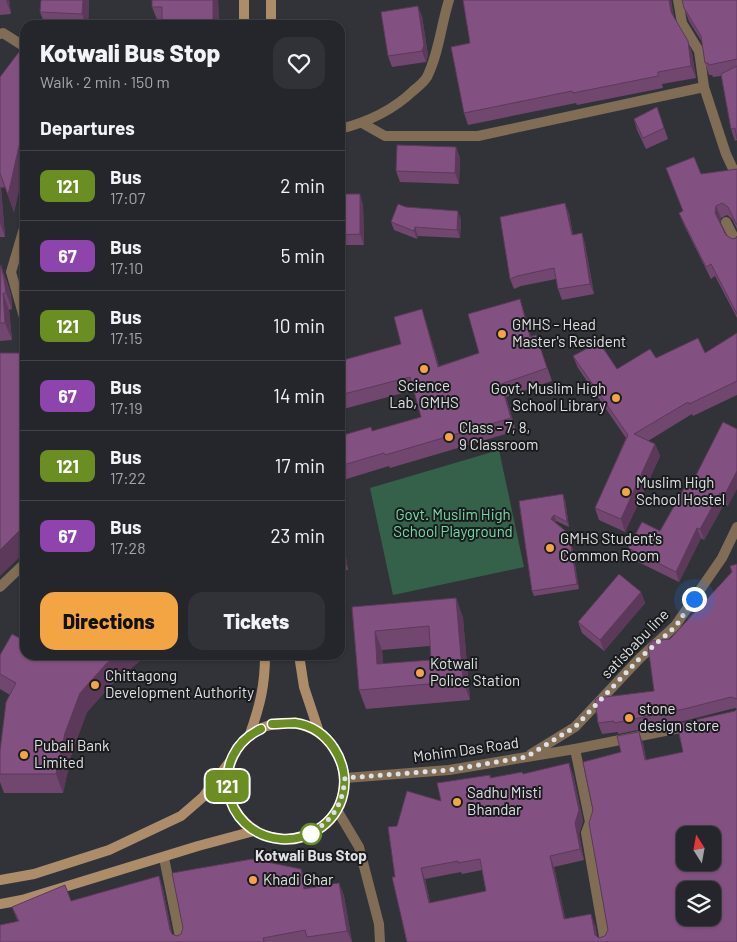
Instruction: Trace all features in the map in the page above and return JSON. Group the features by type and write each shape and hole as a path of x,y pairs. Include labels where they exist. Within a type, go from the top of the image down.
{"main road":[{"path":"244,0 244,20"},
{"path":"271,0 272,20"},
{"path":"0,880 34,874 110,850 181,816 203,798 230,762 238,747 250,734 261,704 265,660"},
{"path":"300,660 304,687 319,732"},
{"path":"230,762 227,777 228,793 233,808 242,821 254,831 272,838 281,839 309,835 325,825 337,810 343,794 345,778 341,760 332,745 319,732 297,723 272,724 250,734"},
{"path":"0,904 22,900 198,846 254,831"}],"street":[{"path":"345,128 362,124 399,104 426,79 436,53 442,21 449,0"},
{"path":"678,0 682,24 699,51 704,87 732,169"},
{"path":"0,34 3,33 20,45"},
{"path":"362,124 385,136 478,136 704,87"},
{"path":"726,222 737,244"},
{"path":"20,242 11,272 20,304"},
{"name":"satisbabu line","path":"526,757 575,727 640,658 676,626 722,558 737,527"},
{"path":"0,586 20,568"},
{"name":"Mohim Das Road","path":"345,778 449,770 575,749 699,724"},
{"path":"575,749 590,822 586,833 605,942"},
{"path":"337,810 359,848 378,924 380,942"},
{"path":"164,858 181,942"}],"green space":[{"name":"Govt. Muslim High School Playground","path":"499,450 524,567 393,595 370,488"}],"building":[{"path":"41,0 83,0 82,14 40,12"},
{"path":"152,0 213,0 213,20 162,20 162,7 152,7"},
{"path":"463,0 669,0 671,12 688,41 691,66 658,72 658,76 464,113 451,47 470,43"},
{"path":"682,0 737,0 737,59 709,65 705,63 701,36 684,8"},
{"path":"418,6 424,45 422,51 388,56 381,12"},
{"path":"20,51 20,143 8,195 0,173 0,77"},
{"path":"737,66 737,139 735,128 731,129 721,74"},
{"path":"657,107 664,128 643,138 634,119"},
{"path":"397,145 456,147 455,173 396,171"},
{"path":"694,157 701,174 737,169 737,225 728,207 722,203 716,206 715,213 726,235 732,239 737,236 737,314 711,264 706,267 679,213 683,211 666,168"},
{"path":"345,194 360,194 360,234 345,235"},
{"path":"565,203 572,235 582,233 590,284 558,289 554,268 510,279 500,217"},
{"path":"398,204 406,207 458,211 457,230 415,227 414,231 391,222"},
{"path":"1,265 6,293 3,293 5,323 0,323"},
{"path":"520,299 530,337 536,335 547,368 501,384 511,418 385,455 384,453 345,465 345,435 371,427 372,431 421,417 410,377 345,394 345,360 401,344 394,317 422,309 438,367 479,353 468,314"},
{"path":"737,333 737,381 689,404 688,402 634,434 655,444 621,519 595,508 628,435 573,356 599,342 617,369 650,349 656,358 698,338 705,353"},
{"path":"0,353 19,353 20,530 0,550"},
{"path":"723,422 737,429 737,471 724,496 720,493 700,529 697,528 676,572 628,548 642,522 660,531 685,487 689,489"},
{"name":"GMHS Student's Common Room","path":"563,494 567,522 554,515 551,519 569,534 577,584 532,591 519,501"},
{"path":"737,564 737,699 731,697 684,709 614,723 614,721 598,723 595,700 597,698 654,691 648,646 652,641 670,639 732,572 730,566"},
{"path":"619,574 641,592 600,640 578,622"},
{"path":"456,598 463,681 359,690 352,607","holes":["429,626 431,660 377,664 375,631"]},
{"path":"12,634 20,638 20,660 111,660 80,693 65,733 56,774 0,774 0,751 6,702 16,683 0,674 0,655"},
{"path":"737,709 737,942 407,942 392,877 395,877 388,827 397,826 407,791 441,801 437,783 490,775 490,778 522,772 523,774 569,763 579,810 575,823 580,849 550,856 564,919 591,914 595,935 599,938 605,936 608,930 589,823 593,810 583,762 621,752 617,736 639,732 645,760 683,752 677,724","holes":["480,859 486,891 429,903 421,868"]},
{"path":"252,859 301,869 304,889 339,883 347,931 307,937 305,930 263,938 264,942 0,942 0,925 19,921 12,907 65,885 71,901 159,876 170,930 172,934 177,936 181,934 183,928 172,873"}],"bus line":[{"name":"121","path":"261,729 250,734 238,747 230,762 227,777 228,793 233,808 242,821 254,831 272,838 290,839 309,835 325,825 337,810 343,794 345,778 341,760 332,745 319,732 297,723 272,724"}],"place":[{"name":"GMHS - Head Master's Resident","path":"502,334"},
{"name":"Science Lab, GMHS","path":"424,369"},
{"name":"Govt. Muslim High School Library","path":"616,398"},
{"name":"Class - 7, 8, 9 Classroom","path":"449,437"},
{"name":"Muslim High School Hostel","path":"626,492"},
{"name":"GMHS Student's Common Room","path":"550,548"},
{"name":"Kotwali Police Station","path":"420,673"},
{"name":"Chittagong Development Authority","path":"95,685"},
{"name":"stone design store","path":"629,718"},
{"name":"Pubali Bank Limited","path":"24,755"},
{"name":"Sadhu Misti Bhandar","path":"457,802"},
{"name":"Kotwali Bus Stop","path":"311,834"},
{"name":"Khadi Ghar","path":"253,880"}],"route":[{"path":"311,834 309,835 325,825 337,810 343,794 345,778 449,770 526,757 575,727 598,705 640,658 676,626 694,599"}]}
